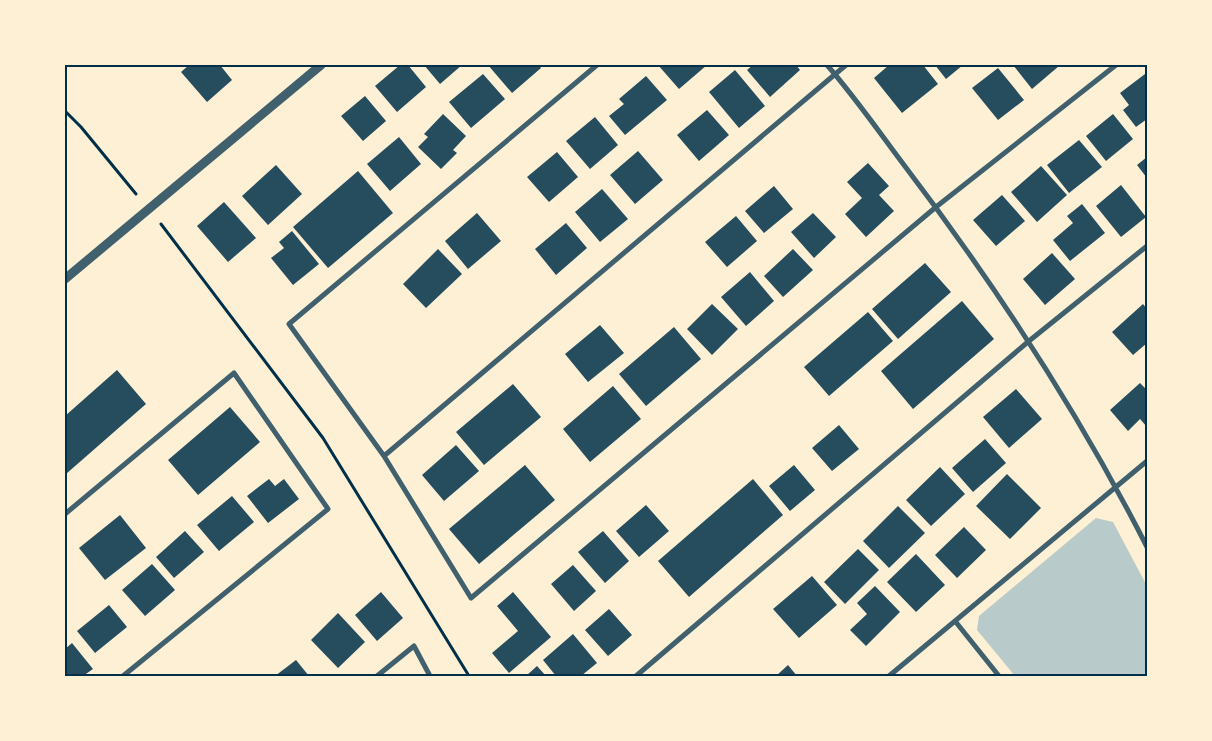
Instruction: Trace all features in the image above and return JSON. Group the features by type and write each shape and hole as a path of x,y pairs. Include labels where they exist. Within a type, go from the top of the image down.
{"street":[{"path":"65,279 321,65"},
{"path":"597,65 289,324 384,456 471,598 936,207 1116,65"},
{"path":"828,65 936,207 1029,341 1116,487 1147,547"},
{"path":"384,456 846,65"},
{"path":"636,676 1029,341 1147,246"},
{"path":"65,514 234,373 328,508 123,676"},
{"path":"889,676 1147,461"},
{"path":"955,621 999,676"},
{"path":"377,676 414,646 430,676"}],"path":[{"path":"65,111 81,127 148,209 323,438 469,676"}],"shaded area":[{"path":"1096,518 1113,522 1147,586 1147,676 1015,676 977,630 979,616"}],"building":[{"path":"189,65 220,65 232,80 207,102 181,72"},
{"path":"400,65 408,65 426,87 397,112 375,86"},
{"path":"424,65 462,65 440,84"},
{"path":"488,65 539,65 541,68 512,93"},
{"path":"658,65 707,65 679,89"},
{"path":"753,65 796,65 800,70 770,97 747,70"},
{"path":"889,65 923,65 938,84 902,113 874,78"},
{"path":"935,65 963,65 946,79"},
{"path":"1013,65 1058,65 1059,66 1032,89"},
{"path":"998,68 1024,100 998,120 972,88"},
{"path":"735,70 765,106 739,128 709,92"},
{"path":"483,74 505,99 471,128 449,102"},
{"path":"1145,74 1147,77 1147,119 1136,127 1123,110 1129,105 1120,93"},
{"path":"646,76 667,100 625,135 609,116 624,104 619,99"},
{"path":"365,96 386,121 363,141 341,116"},
{"path":"707,110 729,135 699,161 677,135"},
{"path":"443,114 466,136 453,150 457,153 441,169 418,147 428,137 424,134"},
{"path":"1113,114 1133,139 1106,161 1086,136"},
{"path":"595,117 618,145 590,169 566,141"},
{"path":"399,137 421,164 390,191 367,164"},
{"path":"1079,140 1102,167 1069,193 1047,165"},
{"path":"638,151 663,180 635,204 610,175"},
{"path":"557,152 578,177 549,202 527,177"},
{"path":"1147,157 1147,178 1137,165"},
{"path":"868,163 889,186 879,195 894,211 866,237 845,214 862,198 847,182"},
{"path":"276,165 302,194 268,225 242,196"},
{"path":"1041,166 1067,195 1037,222 1011,192"},
{"path":"358,171 393,213 328,268 293,227"},
{"path":"1121,185 1146,217 1121,237 1096,206"},
{"path":"774,186 793,209 764,233 745,211"},
{"path":"602,189 628,219 600,242 575,212"},
{"path":"1002,195 1025,221 996,246 973,220"},
{"path":"224,202 256,238 228,262 197,226"},
{"path":"1082,204 1105,233 1070,261 1053,240 1073,223 1067,216"},
{"path":"477,213 501,241 468,269 445,241"},
{"path":"813,213 836,237 814,258 791,232"},
{"path":"736,216 757,241 727,267 705,242"},
{"path":"566,223 587,248 556,275 535,249"},
{"path":"292,231 319,264 293,285 271,258 284,248 279,242"},
{"path":"438,249 462,274 426,308 403,284"},
{"path":"793,249 813,270 783,297 764,276"},
{"path":"1052,253 1075,279 1045,305 1023,279"},
{"path":"925,263 951,292 898,339 872,309"},
{"path":"750,272 774,301 746,326 721,297"},
{"path":"962,301 994,339 913,409 881,371"},
{"path":"712,304 738,329 712,355 687,329"},
{"path":"1143,304 1147,309 1147,343 1133,355 1112,332"},
{"path":"868,312 893,341 829,396 804,367"},
{"path":"600,325 624,353 588,382 565,354"},
{"path":"674,327 701,359 646,406 619,374"},
{"path":"117,370 146,404 66,474 65,416"},
{"path":"1140,383 1147,390 1147,427 1140,419 1128,431 1110,410"},
{"path":"513,384 541,417 484,465 456,432"},
{"path":"613,386 641,419 590,462 563,429"},
{"path":"1016,389 1042,419 1009,448 983,417"},
{"path":"230,407 260,442 198,495 168,460"},
{"path":"839,425 859,449 832,471 812,448"},
{"path":"985,439 1006,463 973,492 952,468"},
{"path":"456,445 479,471 444,501 422,475"},
{"path":"525,465 555,500 479,564 449,529"},
{"path":"794,465 815,490 790,511 769,486"},
{"path":"940,467 965,494 931,526 906,500"},
{"path":"1007,474 1041,508 1010,539 976,506"},
{"path":"269,479 275,486 284,479 299,499 268,523 247,496"},
{"path":"753,479 783,515 689,597 658,561"},
{"path":"232,496 254,522 219,551 197,525"},
{"path":"646,505 669,531 639,557 616,531"},
{"path":"898,506 925,533 889,568 863,541"},
{"path":"120,515 146,548 105,580 79,548"},
{"path":"964,527 986,550 957,578 935,555"},
{"path":"185,531 204,552 174,578 156,557"},
{"path":"603,531 629,561 605,583 578,552"},
{"path":"858,549 879,570 845,604 824,582"},
{"path":"916,554 945,585 916,612 887,582"},
{"path":"152,564 175,590 145,616 122,590"},
{"path":"573,565 596,591 574,611 551,584"},
{"path":"812,576 837,605 799,638 773,609"},
{"path":"875,586 900,612 866,646 850,630 867,614 857,603"},
{"path":"381,592 403,618 377,641 355,615"},
{"path":"513,592 551,637 509,673 492,653 518,631 497,606"},
{"path":"109,605 127,627 95,653 77,631"},
{"path":"609,609 632,635 608,656 585,630"},
{"path":"338,613 365,642 338,668 311,640"},
{"path":"573,634 597,663 581,676 556,676 543,660"},
{"path":"72,643 93,669 83,676 65,676 65,649"},
{"path":"296,660 309,676 275,676"},
{"path":"788,665 797,676 776,676"},
{"path":"537,666 546,676 526,676"}]}
